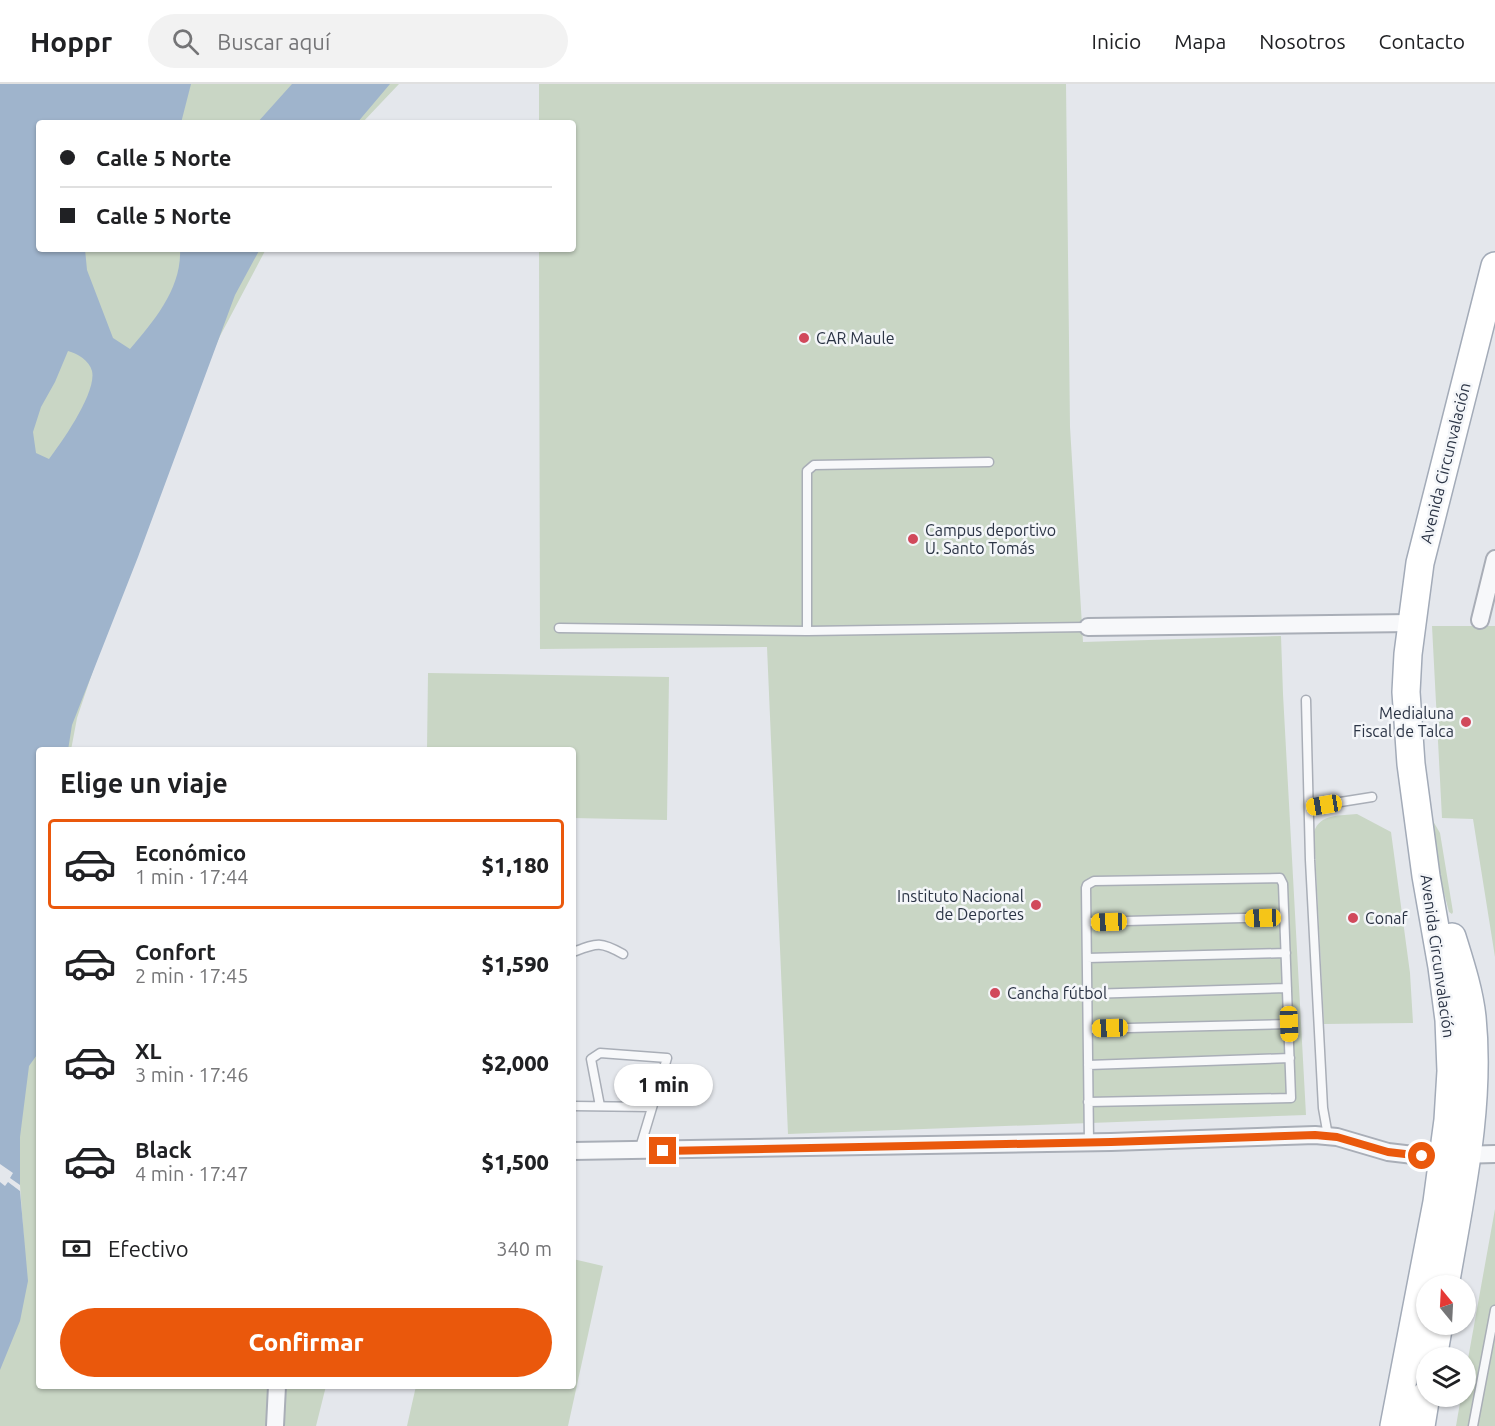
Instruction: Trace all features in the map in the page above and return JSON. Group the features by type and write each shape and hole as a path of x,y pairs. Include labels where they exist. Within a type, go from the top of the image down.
{"main road":[{"name":"Avenida Circunvalación","path":"1446,1275 1455,1155 1448,1120 1451,1051 1442,967 1426,876 1411,764 1406,692 1411,623 1420,563 1495,266"},
{"name":"Avenida Circunvalación","path":"1394,1426 1437,1202 1455,1155"},
{"path":"1421,1426 1424,1407"}],"street":[{"path":"1480,620 1495,563"},
{"path":"1088,627 1411,623"},
{"path":"576,1151 1089,1142 1315,1135 1328,1136 1388,1152 1422,1156 1495,1154"},
{"path":"275,1426 277,1389"}],"lane":[{"path":"807,631 807,471 810,467 814,465 988,462"},
{"path":"559,628 807,631 1088,627"},
{"path":"1306,700 1310,860 1321,1077 1328,1136"},
{"path":"1309,807 1371,797"},
{"path":"1088,1102 1289,1099 1292,1095 1283,884 1278,877 1090,882 1086,888 1087,922 1087,994 1088,1029 1088,1102 1089,1142"},
{"path":"1087,922 1284,917"},
{"path":"576,951 588,946 605,944 623,954"},
{"path":"1087,958 1286,953"},
{"path":"1087,994 1287,988"},
{"path":"1088,1029 1289,1024"},
{"path":"600,1106 591,1059 600,1053 667,1058 639,1151"},
{"path":"1088,1065 1290,1059"},
{"path":"576,1106 652,1107"},
{"path":"1473,1426 1495,1310"}],"green space":[{"path":"0,84 399,84 365,120 36,120 36,252 264,252 220,336 161,469 77,718 72,747 36,747 36,1389 325,1389 316,1426 0,1426 0,1345 24,1243 20,1185"},
{"path":"539,84 1066,84 1070,427 1083,642 1281,636 1306,1115 788,1134 767,647 540,649 539,252 576,252 576,120 539,120"},
{"name":"Medialuna Fiscal de Talca","path":"1432,626 1495,626 1495,957 1473,819 1442,818"},
{"path":"428,673 669,677 667,820 576,818 576,747 427,747"},
{"path":"1357,814 1391,832 1410,973 1413,1023 1324,1024 1314,832 1321,821 1326,818"},
{"path":"1430,816 1440,833 1452,914 1449,912 1429,834"},
{"path":"1495,1209 1495,1426 1456,1426 1459,1407 1476,1407 1476,1347 1470,1347 1472,1335 1476,1335 1476,1314"},
{"path":"576,1260 603,1266 568,1426 407,1426 415,1389 576,1389"}],"water":[{"path":"0,84 191,84 182,120 36,120 36,252 85,252 87,270 113,338 130,349 165,303 176,277 180,252 258,252 235,295 138,557 72,725 68,747 36,747 36,1056 29,1066 20,1137 20,1191 28,1281 20,1321 0,1370","holes":["68,351 83,358 92,371 89,391 77,416 49,459 36,453 33,432 41,407"]},
{"path":"292,84 390,84 360,120 260,120"}],"pier":[{"path":"0,1164 13,1173 10,1178 20,1185 20,1191 8,1182 5,1186 0,1182"}],"place":[{"name":"CAR Maule","path":"804,338"},
{"name":"Campus deportivo U. Santo Tomás","path":"913,539"},
{"name":"Medialuna Fiscal de Talca","path":"1466,722"},
{"name":"Instituto Nacional de Deportes","path":"1036,905"},
{"name":"Conaf","path":"1353,918"},
{"name":"Cancha fútbol","path":"995,993"}],"route":[{"path":"663,1151 1111,1142 1315,1135 1337,1137 1388,1152 1422,1156"}]}
